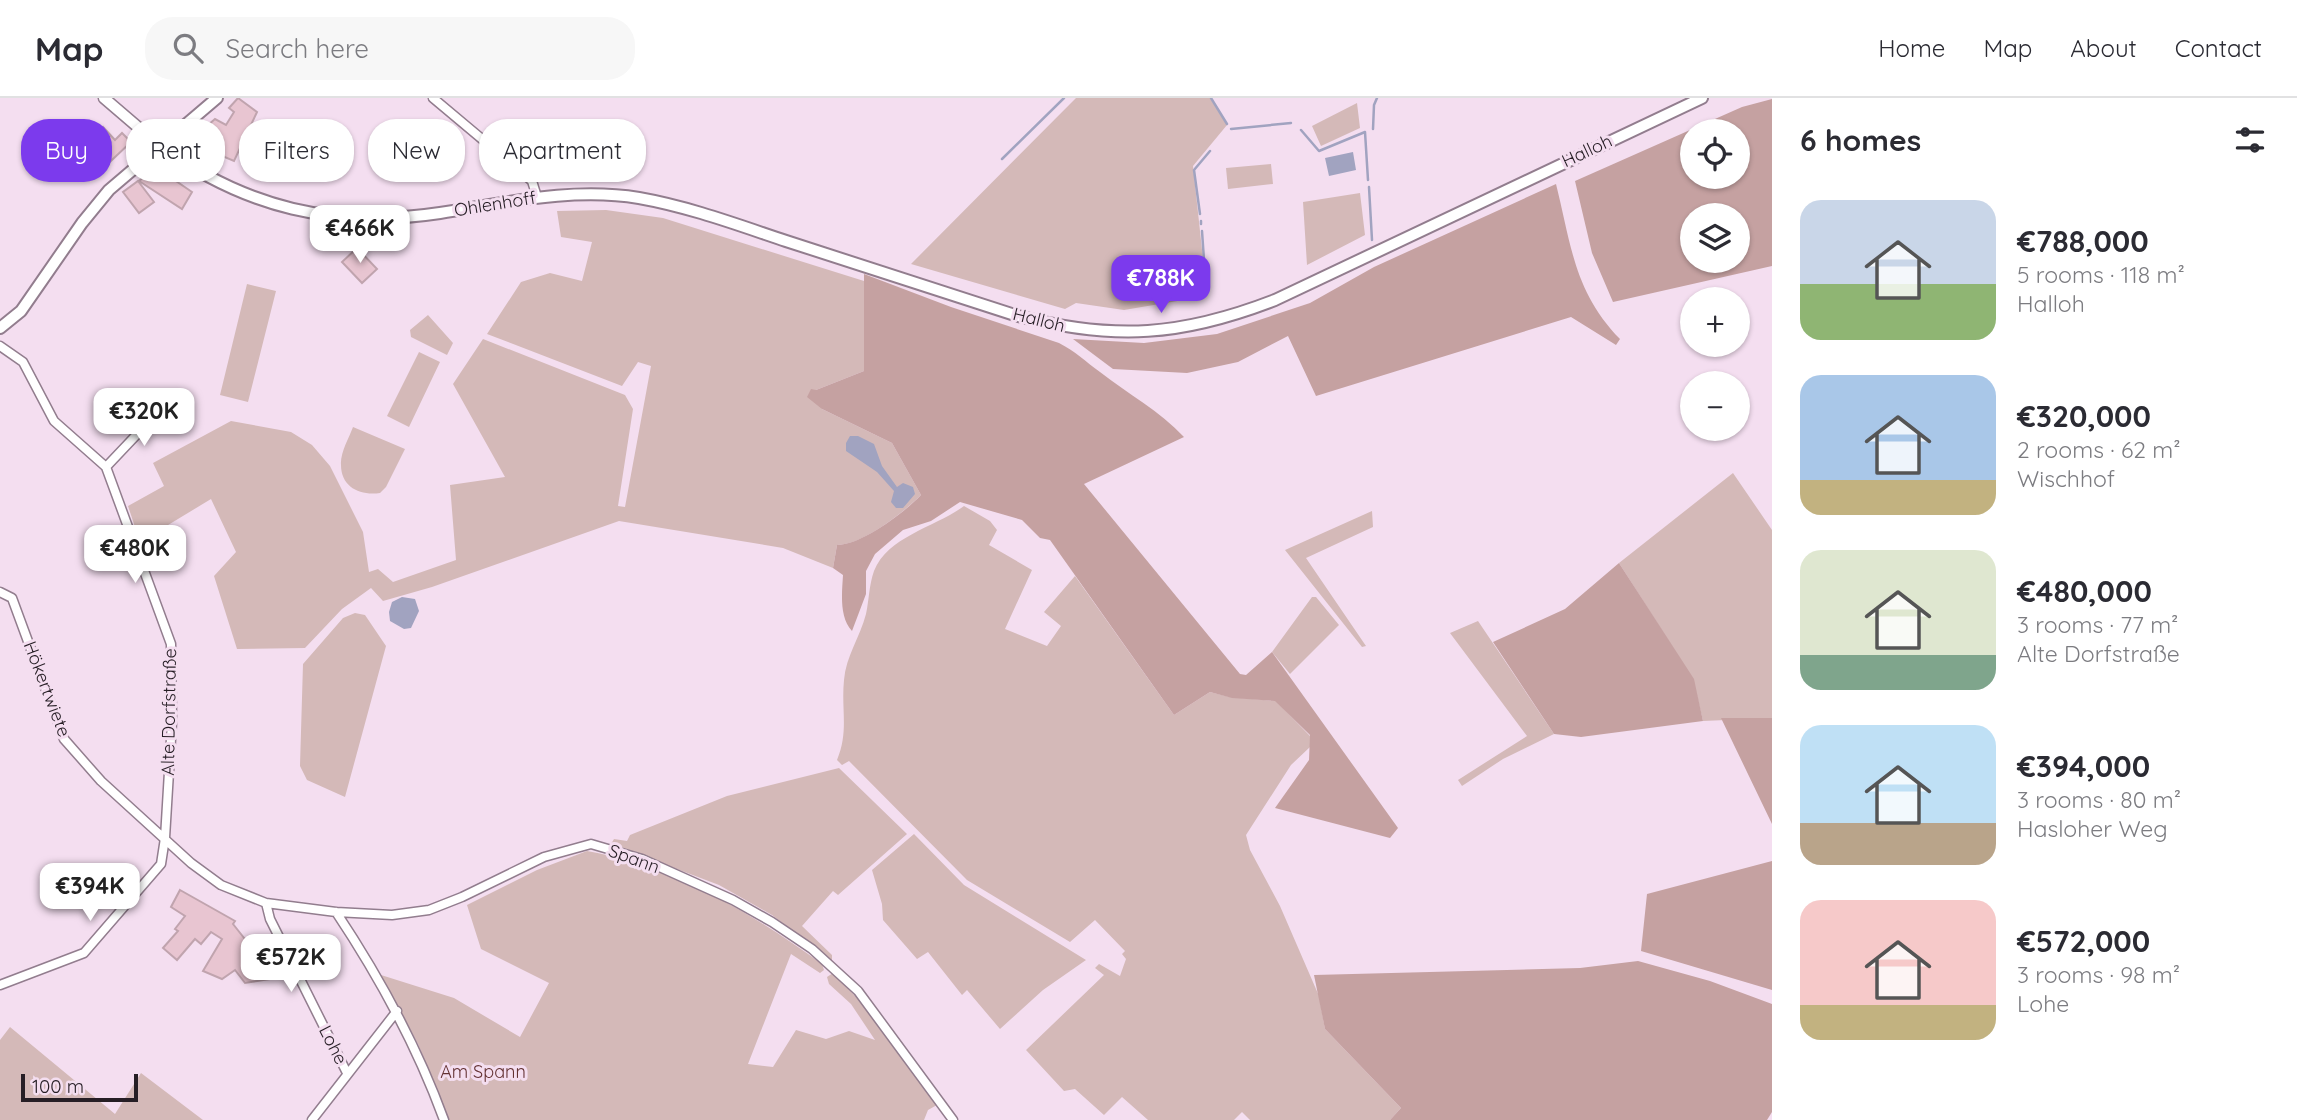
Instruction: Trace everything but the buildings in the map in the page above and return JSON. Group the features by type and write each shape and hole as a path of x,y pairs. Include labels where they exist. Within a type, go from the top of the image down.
{"main road":[{"path":"192,119 217,98"},
{"name":"Halloh","path":"596,194 640,198 680,207 1030,319 1083,330 1138,333 1197,326 1275,300 1702,98"},
{"path":"0,328 21,311 97,203 126,174"},
{"name":"Ohlenhoff","path":"216,182 260,201 304,213 387,219 537,197 596,194"},
{"path":"0,322 17,306 24,304"}],"street":[{"path":"104,98 128,119"},
{"path":"433,98 532,181 537,197"},
{"name":"Alte Dorfstraße","path":"0,346 23,362 54,421 106,467 171,644 172,722 161,864 84,953 0,985"},
{"path":"106,467 160,410"},
{"name":"Hökertwiete","path":"0,592 12,598 64,739 101,781 165,838"},
{"name":"Spann","path":"165,838 191,863 221,885 266,903 336,912 392,915 429,910 544,857 591,844 642,859 733,900 812,949 858,991 953,1120"},
{"name":"Lohe","path":"266,903 270,919 347,1073"},
{"path":"336,912 397,1011 428,1075 444,1120"},
{"path":"312,1120 397,1011"}],"green space":[{"path":"1076,98 1210,98 1227,125 1193,166 1207,296 1124,310 1076,303 1065,309 911,264"},
{"path":"1357,103 1360,128 1321,146 1312,126"},
{"path":"1271,164 1273,184 1228,189 1226,168"},
{"path":"1360,193 1365,235 1307,265 1303,202"},
{"path":"606,210 663,218 864,281 864,371 816,390 822,409 892,443 921,495 870,534 847,544 837,545 833,568 783,548 619,521 432,587 383,601 371,588 342,609 305,648 237,649 214,576 236,552 211,499 140,542 128,506 164,486 153,463 231,421 291,432 312,445 330,466 363,532 369,572 378,569 393,582 456,560 450,485 505,477 453,384 483,339 625,395 633,409 618,506 625,507 651,366 638,362 622,386 487,334 521,282 550,273 582,281 592,242 561,237 557,211"},
{"path":"247,284 276,291 248,402 220,395"},
{"path":"428,315 453,343 447,355 411,337 410,330"},
{"path":"419,352 440,362 409,427 387,416"},
{"path":"353,427 405,449 386,487 380,493 359,491 344,479 341,460"},
{"path":"1733,473 1772,530 1772,718 1703,721 1693,679 1619,563"},
{"path":"964,506 990,521 997,530 989,545 1032,570 1005,629 1047,646 1061,626 1044,612 1075,576 1174,715 1210,692 1230,697 1276,701 1310,736 1310,747 1291,765 1246,835 1250,850 1280,906 1319,996 1325,1029 1401,1108 1390,1120 1250,1120 1242,1112 1234,1120 1148,1120 1122,1097 1104,1115 1075,1089 1064,1091 1026,1050 1104,975 1095,968 1099,964 1120,976 1126,959 1122,954 1125,951 1095,920 1070,942 967,880 849,761 842,765 837,760 844,730 845,671 866,614 874,571 890,549 901,541"},
{"path":"1372,511 1373,527 1306,558 1366,646 1362,647 1285,550"},
{"path":"1312,597 1316,597 1339,625 1290,674 1272,652"},
{"path":"355,613 365,615 386,646 345,797 307,780 300,766 303,664 343,618"},
{"path":"1478,621 1554,734 1503,759 1462,786 1458,780 1527,736 1450,633"},
{"path":"839,768 907,834 838,895 833,891 802,926 832,955 832,961 772,915 719,885 611,844 614,839 627,841 630,835 727,796"},
{"path":"914,834 964,885 1086,960 1043,990 1000,1029 967,990 962,995 928,952 917,959 883,920 882,904 872,870"},
{"name":"Am Spann","path":"587,851 650,868 711,894 768,927 822,964 824,970 820,973 791,954 748,1064 773,1067 796,1030 826,1039 849,1031 875,1040 851,1004 829,984 827,977 833,973 859,1000 937,1105 928,1110 924,1120 449,1120 418,1044 381,975 454,998 520,1037 549,983 481,949 467,905 537,870"},
{"path":"10,1027 115,1114 141,1073 203,1120 0,1120 0,1040"}],"shaded area":[{"path":"1772,99 1772,266 1750,271 1750,203 1680,203 1680,273 1741,273 1613,302 1592,253 1575,181 1680,134 1680,189 1750,189 1750,119 1715,119 1742,107"},
{"path":"1556,184 1583,285 1605,321 1620,339 1616,345 1571,317 1316,396 1288,336 1238,362 1187,373 1113,369 1073,339 1144,343 1217,334 1310,303 1374,267"},
{"path":"864,274 1059,343 1154,411 1184,437 1084,484 1240,674 1246,675 1272,652 1398,828 1390,838 1275,808 1309,760 1310,735 1275,701 1232,698 1210,692 1174,715 1050,540 1040,538 1022,520 960,502 931,521 903,530 875,554 866,571 866,594 852,631 843,612 843,575 833,568 837,545 847,544 870,534 921,495 892,443 822,409 807,397 811,389 816,390 864,371"},
{"path":"1619,563 1694,679 1703,721 1581,737 1554,734 1493,642 1565,609"},
{"path":"1721,718 1772,718 1772,824"},
{"path":"1772,861 1772,990 1641,951 1647,894"},
{"path":"1638,961 1710,981 1772,1004 1772,1112 1767,1120 1390,1120 1401,1108 1325,1029 1314,975 1580,968"}],"water":[{"path":"1353,152 1356,170 1329,176 1325,158"},
{"path":"850,436 858,436 874,444 882,466 897,487 903,483 913,487 915,494 903,508 896,508 891,502 894,491 877,472 846,451"},
{"path":"402,597 415,599 419,611 411,628 404,629 390,621 392,602"}],"waterway":[{"path":"1002,159 1064,98"},
{"path":"1211,98 1227,124"},
{"path":"1373,129 1377,98"},
{"path":"1231,129 1291,123"},
{"path":"1301,130 1319,151 1365,132 1368,180"},
{"path":"1200,214 1194,170 1210,151"},
{"path":"1369,187 1372,240"},
{"path":"1202,231 1204,260"}]}
